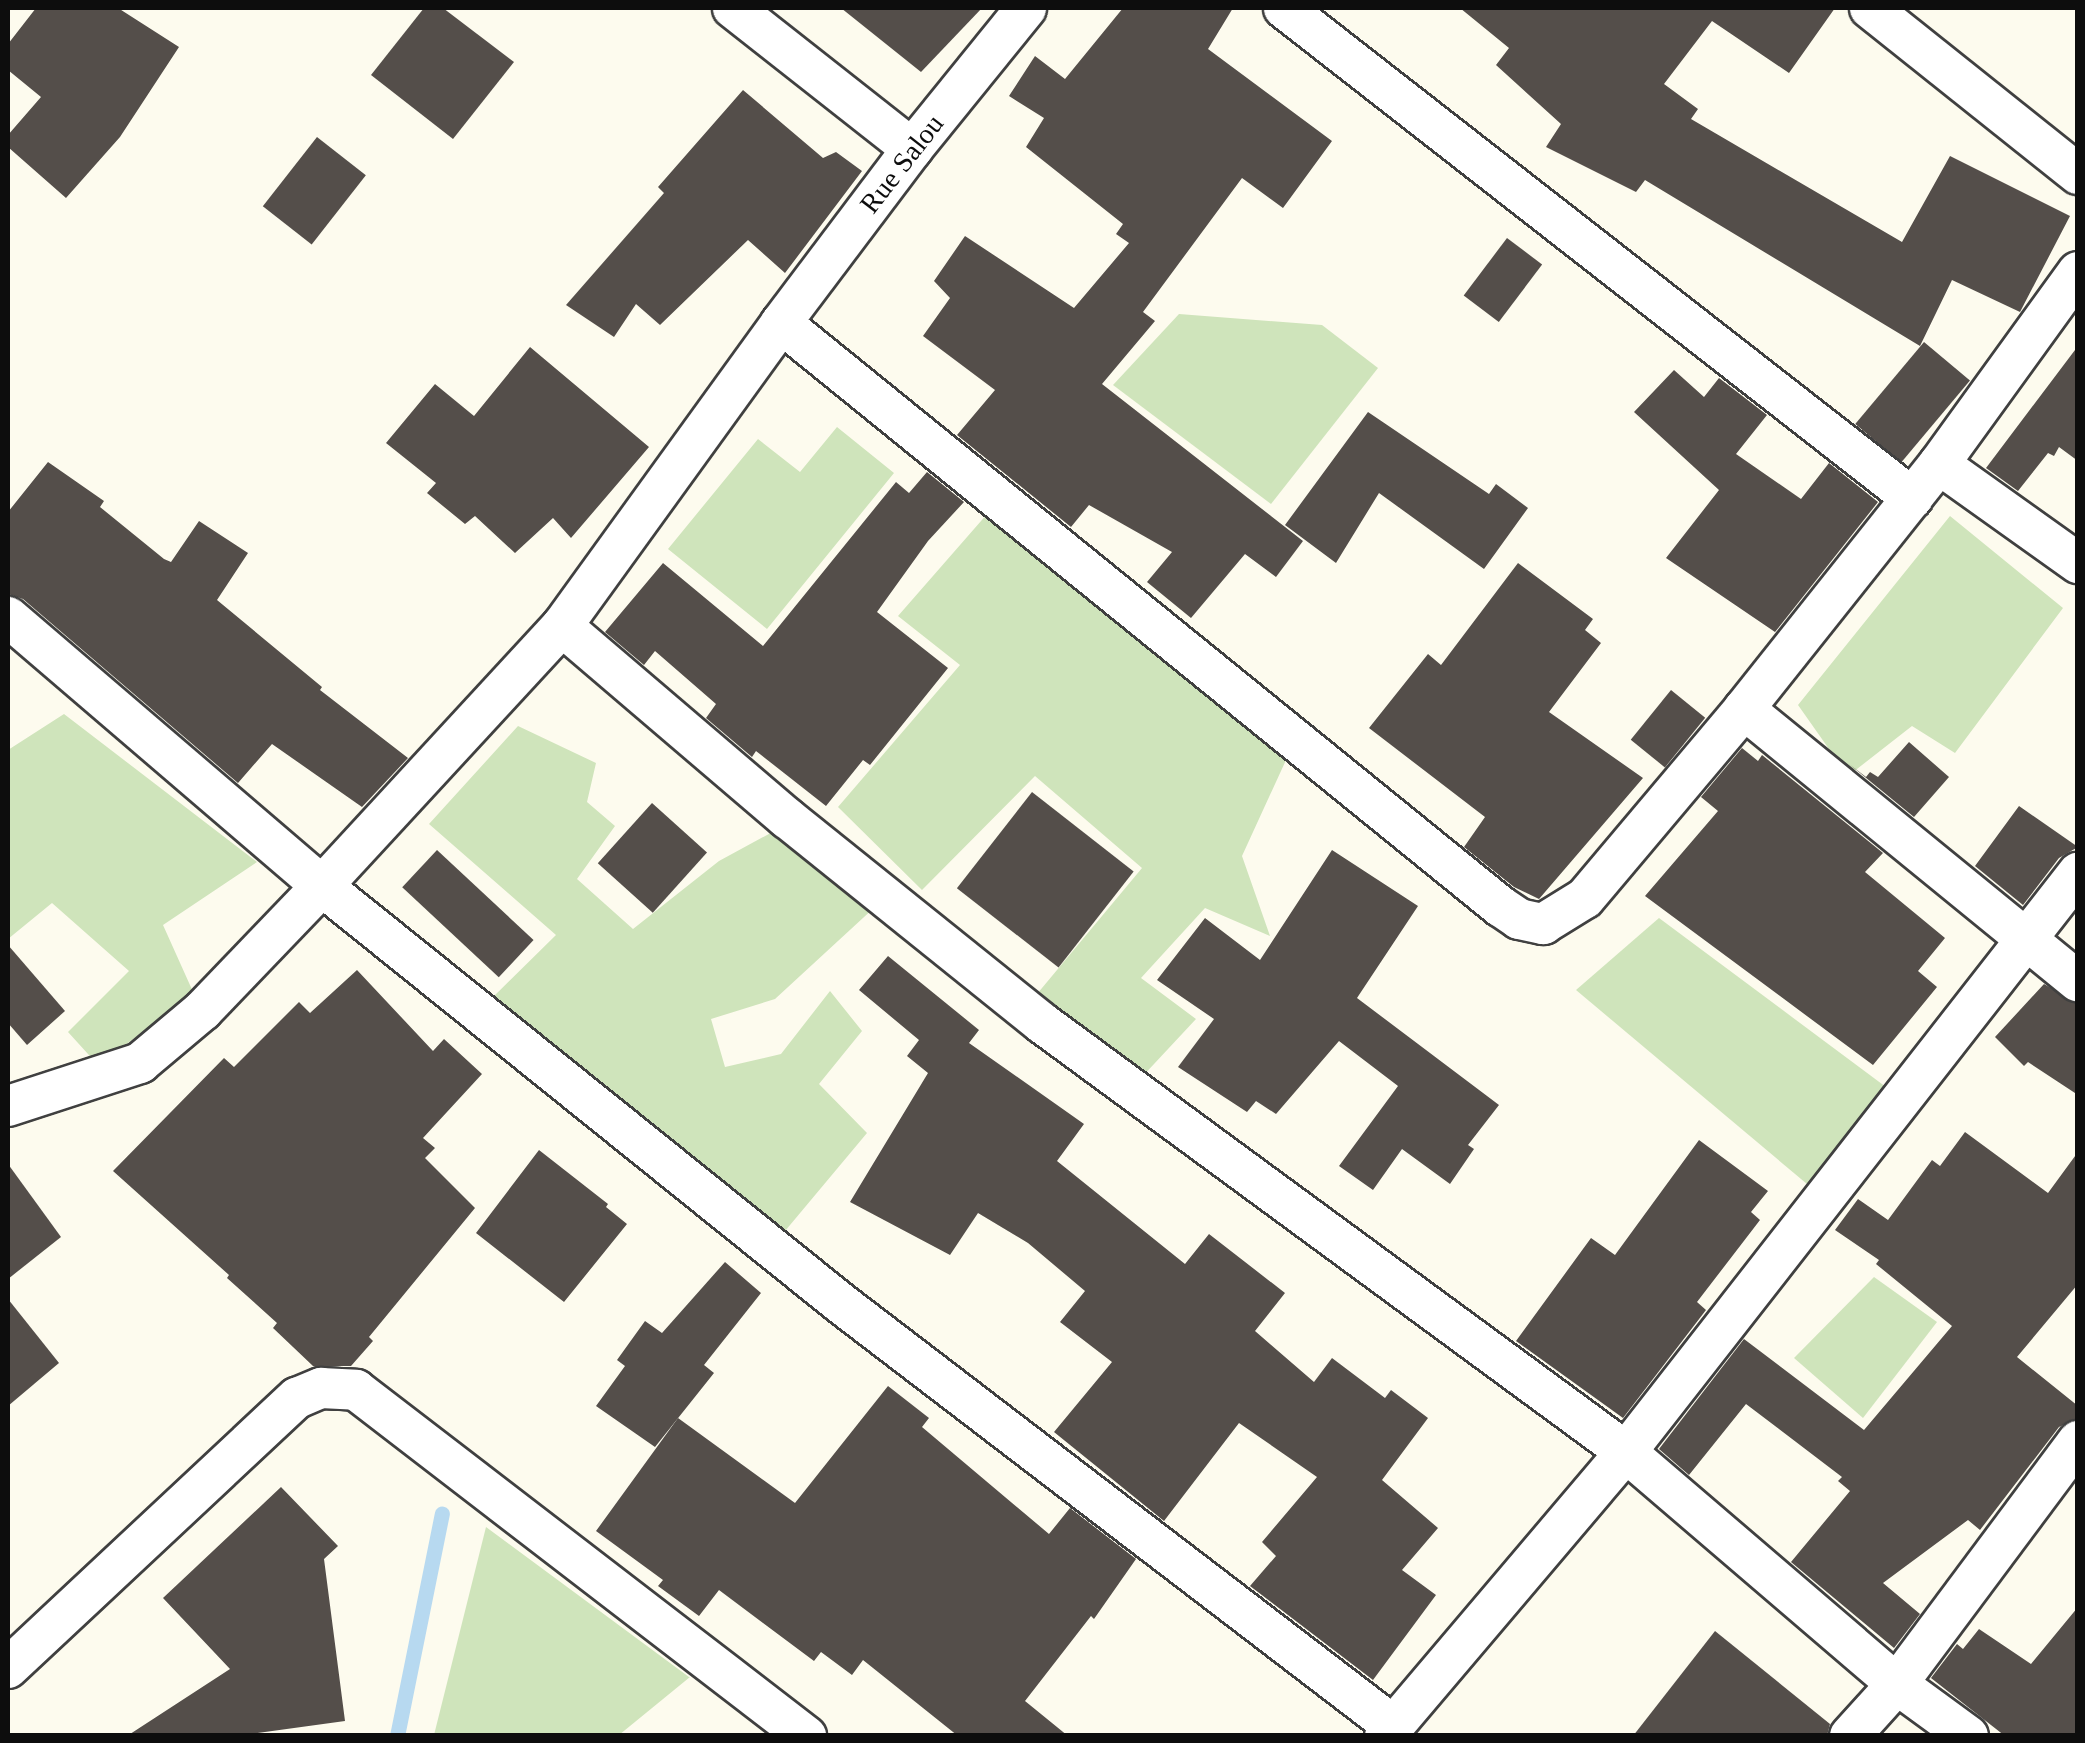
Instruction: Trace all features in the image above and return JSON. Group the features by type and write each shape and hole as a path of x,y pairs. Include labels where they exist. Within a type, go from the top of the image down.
{"street":[{"path":"732,8 912,149"},
{"name":"Rue Salou","path":"8,1106 140,1063 203,1010 322,886 562,626 780,323 912,149 1026,8"},
{"path":"1284,8 1912,498"},
{"path":"1870,8 2078,174"},
{"path":"780,323 1519,919 1543,924 1586,898 1744,709 1939,464 2078,272"},
{"path":"1939,464 2078,564"},
{"path":"8,617 322,886 843,1305 1388,1730 1626,1452 2078,873"},
{"path":"562,626 787,818 1042,1023 1626,1452 1897,1684 1968,1736"},
{"path":"1744,709 2078,981"},
{"path":"8,1668 297,1398 321,1388 356,1390 806,1736"},
{"path":"1850,1736 1897,1684 2078,1441"}],"green space":[{"path":"1179,314 1322,325 1378,368 1271,504 1113,385"},
{"path":"837,427 894,473 767,629 668,549 758,439 800,472"},
{"path":"988,513 1292,747 1242,856 1270,936 1205,908 1141,978 1196,1019 1140,1079 1037,994 1142,868 1035,776 922,890 838,807 960,665 898,616"},
{"path":"1950,516 2063,608 1955,753 1912,726 1848,776 1798,705"},
{"path":"64,714 257,862 163,925 194,994 98,1065 68,1032 129,971 52,903 8,939 8,750"},
{"path":"518,726 596,763 587,802 615,826 577,879 633,929 719,861 778,829 876,906 775,999 711,1019 725,1067 781,1054 830,991 862,1031 819,1084 867,1133 780,1237 488,1002 556,935 429,824"},
{"path":"1659,918 1890,1090 1807,1184 1576,990"},
{"path":"1874,1277 1937,1322 1863,1418 1794,1358"},
{"path":"486,1527 690,1677 619,1735 434,1735"}],"building":[{"path":"36,8 118,8 179,47 120,137 66,198 8,147 8,135 41,97 8,70 8,44"},
{"path":"424,8 443,8 514,62 453,139 371,75"},
{"path":"841,8 982,8 921,72"},
{"path":"1123,8 1233,8 1208,49 1332,141 1283,208 1242,178 1143,312 1155,321 1102,384 1303,541 1276,577 1245,554 1191,618 1147,582 1172,552 1089,505 1071,527 957,435 995,390 923,336 950,298 934,281 965,236 1074,308 1129,243 1116,234 1123,224 1026,147 1044,118 1009,96 1035,56 1065,79"},
{"path":"1460,8 1835,8 1789,73 1712,21 1664,84 1698,109 1691,119 1902,242 1950,156 2070,216 2020,312 1952,280 1920,346 1645,180 1636,192 1546,147 1561,124 1496,65 1509,48"},
{"path":"743,90 823,158 836,152 862,171 785,273 748,240 660,325 636,304 614,337 566,305 664,193 658,187"},
{"path":"317,137 366,175 312,245 263,206"},
{"path":"1507,238 1542,264 1499,322 1464,296"},
{"path":"1924,342 1970,381 1901,463 1855,424"},
{"path":"2078,346 2078,461 2059,447 2054,456 2048,453 2018,491 1986,468"},
{"path":"530,347 649,447 571,538 553,518 515,553 475,516 465,524 427,493 436,483 386,443 435,384 474,416"},
{"path":"1674,370 1704,397 1719,378 1767,415 1736,454 1801,499 1829,463 1878,502 1775,632 1666,558 1719,490 1634,412"},
{"path":"1368,412 1489,494 1496,484 1528,508 1484,569 1379,493 1336,563 1285,525"},
{"path":"48,462 104,501 100,507 164,559 171,562 199,521 248,553 217,600 322,687 320,690 408,758 362,807 272,744 238,783 23,599 8,594 8,512"},
{"path":"927,472 964,502 928,541 877,612 948,668 870,765 863,760 826,806 756,751 752,757 706,718 716,704 655,651 644,665 605,632 663,563 763,646 896,482 909,493"},
{"path":"1518,563 1593,619 1585,630 1601,643 1549,712 1643,778 1539,899 1514,887 1464,847 1485,817 1369,728 1428,654 1441,665"},
{"path":"1671,690 1705,718 1665,767 1631,740"},
{"path":"1909,742 1949,777 1914,817 1849,764 1866,777 1870,772 1878,777"},
{"path":"1742,748 1758,761 1762,755 1883,853 1865,872 1945,938 1918,971 1937,987 1873,1065 1645,896 1718,811 1701,797"},
{"path":"1032,792 1134,871 1059,968 957,888"},
{"path":"652,803 707,853 653,913 598,863"},
{"path":"2019,806 2078,847 2059,858 2023,905 1975,866"},
{"path":"437,850 534,940 499,977 402,887"},
{"path":"1332,850 1418,906 1357,998 1499,1105 1468,1145 1474,1149 1450,1184 1402,1149 1373,1190 1339,1166 1398,1086 1339,1041 1276,1114 1256,1101 1247,1112 1178,1067 1214,1019 1157,980 1205,918 1260,960"},
{"path":"8,945 65,1011 27,1045 8,1023"},
{"path":"888,956 979,1030 969,1043 1084,1124 1057,1161 1185,1264 1209,1234 1285,1293 1255,1331 1314,1382 1332,1358 1385,1398 1391,1390 1428,1418 1382,1480 1438,1528 1402,1570 1436,1595 1373,1680 1250,1586 1276,1556 1262,1542 1317,1477 1239,1423 1164,1521 1054,1432 1112,1362 1060,1322 1085,1291 1028,1243 978,1213 950,1255 850,1202 928,1073 907,1056 919,1040 859,990"},
{"path":"357,970 433,1051 444,1039 482,1074 423,1138 435,1148 425,1158 475,1208 369,1337 373,1341 351,1366 313,1366 273,1328 277,1323 227,1278 229,1275 113,1171 224,1058 234,1067 299,1002 310,1013"},
{"path":"2044,984 2078,1004 2078,1095 2028,1062 2024,1066 1995,1037"},
{"path":"1965,1132 2048,1193 2078,1152 2078,1284 2017,1357 2078,1406 2078,1418 2059,1427 1980,1530 1968,1520 1883,1583 1920,1614 1894,1648 1791,1562 1850,1491 1838,1481 1842,1477 1746,1404 1689,1475 1659,1449 1744,1339 1864,1430 1952,1326 1876,1264 1879,1260 1835,1230 1858,1199 1888,1220 1932,1160 1940,1166"},
{"path":"1699,1140 1768,1191 1751,1212 1760,1220 1697,1302 1706,1310 1623,1418 1516,1341 1591,1238 1615,1255"},
{"path":"539,1150 608,1204 606,1207 627,1224 564,1302 476,1233"},
{"path":"8,1164 61,1237 8,1279"},
{"path":"725,1262 761,1293 704,1365 714,1373 655,1447 596,1406 625,1366 617,1360 645,1321 662,1333"},
{"path":"8,1299 59,1363 8,1406"},
{"path":"888,1386 929,1418 922,1427 1049,1534 1070,1508 1136,1559 1094,1619 1091,1616 1025,1701 1068,1736 958,1736 863,1660 852,1675 821,1652 814,1661 719,1590 699,1616 658,1586 663,1580 596,1531 678,1418 795,1503"},
{"path":"281,1487 338,1546 324,1559 345,1721 235,1736 127,1736 230,1669 163,1598"},
{"path":"2078,1607 2078,1736 2005,1736 1931,1678 1957,1644 1963,1649 1979,1629 2031,1664"},
{"path":"1715,1631 1830,1724 1827,1736 1633,1736"}],"waterway":[{"path":"397,1736 442,1513"}]}
